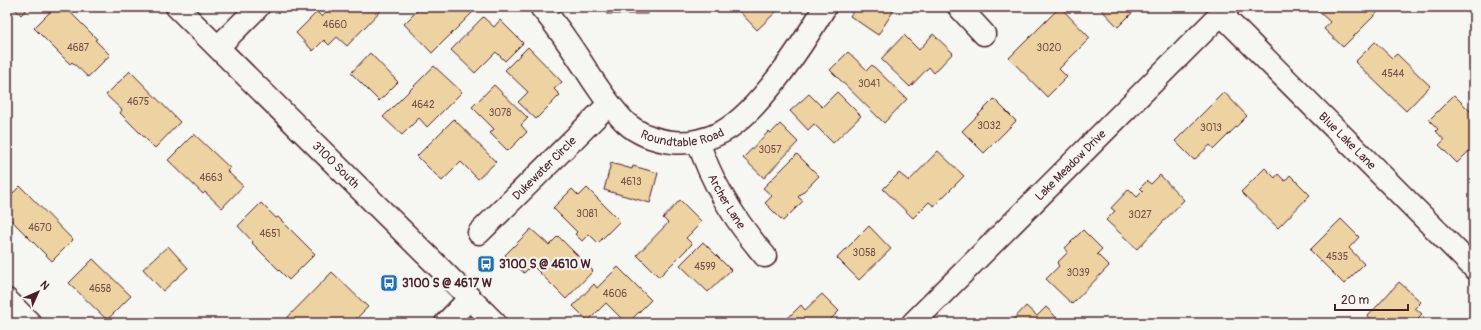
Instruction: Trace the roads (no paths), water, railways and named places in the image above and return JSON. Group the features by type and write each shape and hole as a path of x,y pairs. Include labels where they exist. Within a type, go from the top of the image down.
{"street":[{"name":"3100 South","path":"177,7 495,323"},
{"path":"218,47 258,7"},
{"name":"Roundtable Road","path":"541,7 559,30 609,104 626,123 648,136 662,141 677,142 698,141 721,132 746,114 759,100 804,41 825,7"},
{"path":"959,7 984,34"},
{"name":"Blue Lake Lane","path":"1225,10 1474,268"},
{"name":"Lake Meadow Drive","path":"912,323 1225,10"},
{"name":"Dukewater Circle","path":"479,233 609,104"},
{"name":"Archer Lane","path":"698,141 702,154 726,203 746,234 765,256"},
{"path":"446,323 470,298"},
{"path":"7,300 30,323"}],"place":[{"name":"3100 S @ 4610 W","path":"486,264"},
{"name":"3100 S @ 4617 W","path":"389,283"}]}
